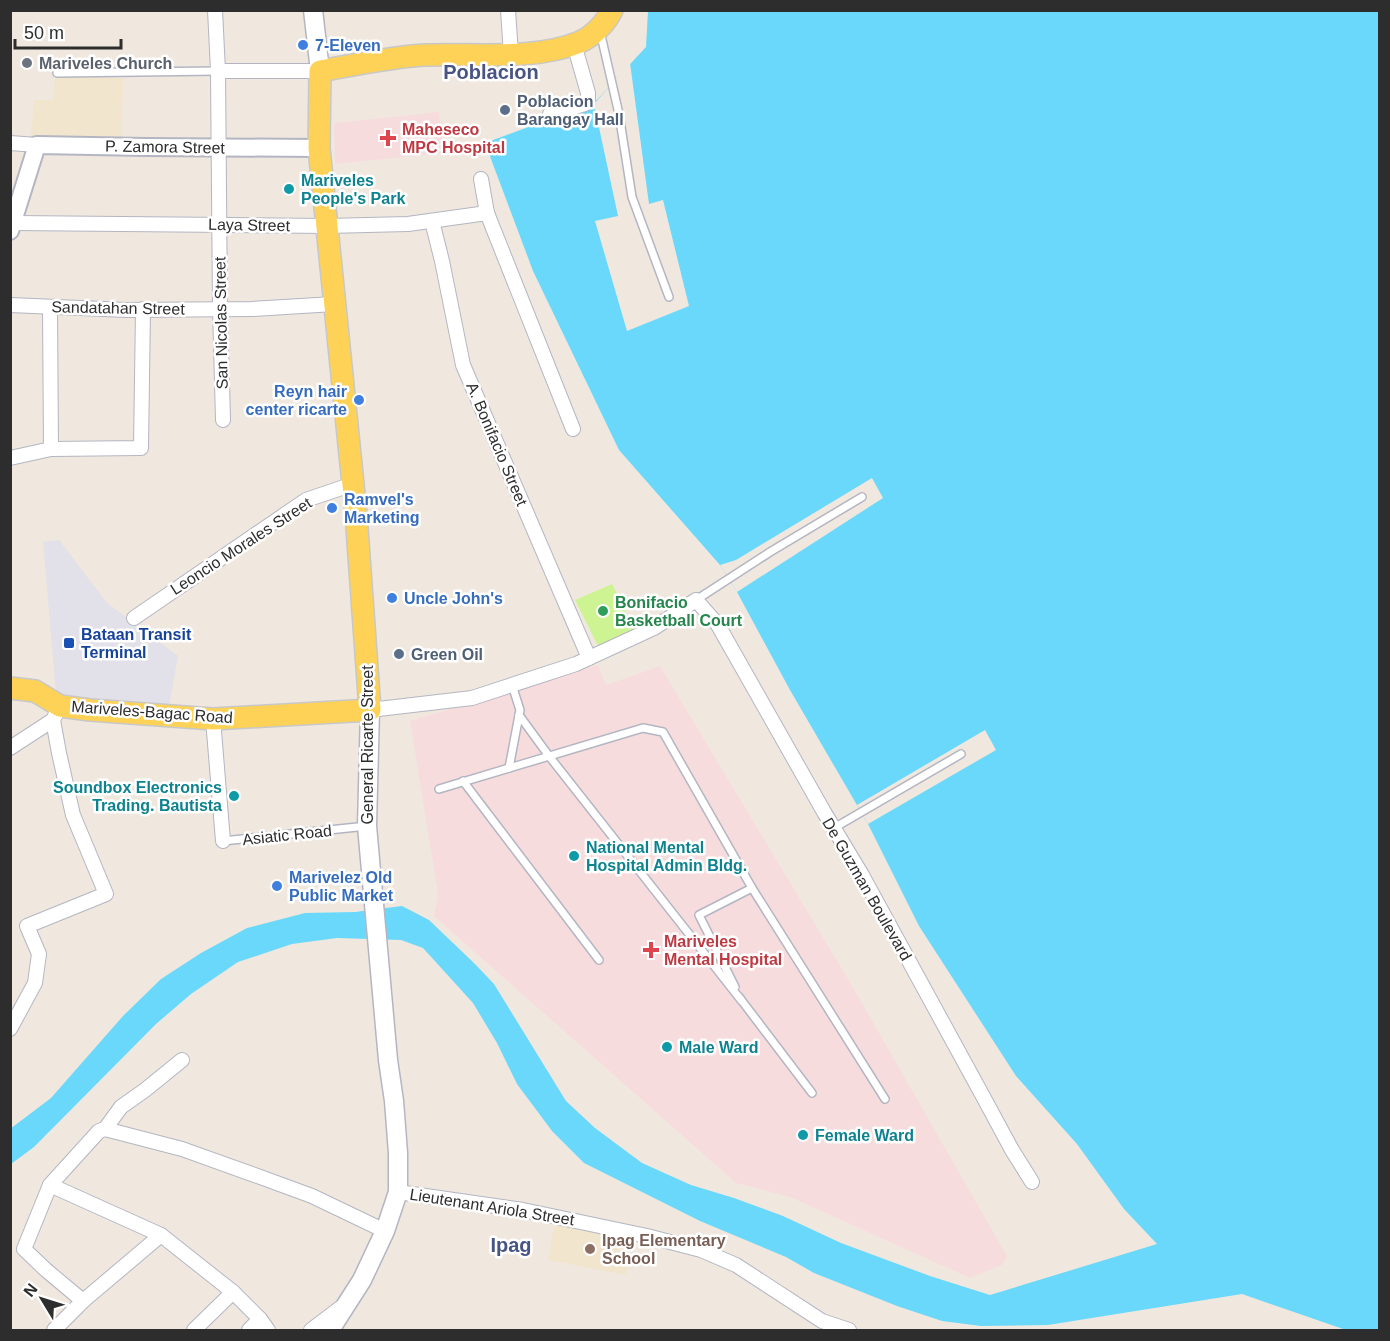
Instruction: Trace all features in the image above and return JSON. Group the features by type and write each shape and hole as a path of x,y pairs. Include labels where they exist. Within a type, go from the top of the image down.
{"main road":[{"path":"313,10 320,71 382,60 423,56 511,55 551,50 581,42 599,29 612,10"},
{"name":"General Ricarte Street","path":"320,71 319,148 353,484 370,710 367,826 398,1153 398,1192 384,1230 362,1280 330,1330"},
{"name":"Mariveles-Bagac Road","path":"10,688 35,691 57,713 90,710 213,719 370,710"}],"street":[{"name":"San Nicolas Street","path":"215,10 218,71 223,420"},
{"path":"508,10 511,55"},
{"path":"550,114 585,104 588,99 574,44"},
{"path":"218,71 320,71"},
{"name":"P. Zamora Street","path":"10,143 319,148"},
{"path":"11,225 37,145"},
{"path":"481,179 487,213 573,429"},
{"name":"Laya Street","path":"11,225 408,224 487,213"},
{"name":"A. Bonifacio Street","path":"432,221 463,365 589,658"},
{"name":"Sandatahan Street","path":"10,305 143,309 252,309 334,304"},
{"path":"50,307 51,449"},
{"path":"10,458 51,449 141,448 143,309"},
{"name":"Leoncio Morales Street","path":"134,618 306,500 353,484"},
{"path":"370,710 472,698 576,664 654,628 696,600"},
{"name":"De Guzman Boulevard","path":"696,600 718,625 1032,1182"},
{"path":"10,748 57,713"},
{"path":"10,1029 35,983 39,954 27,926 106,894 73,815 58,753 57,713"},
{"name":"Asiatic Road","path":"213,719 223,841"},
{"path":"105,1129 121,1107 182,1060"},
{"path":"83,1301 24,1249 50,1185 99,1131 105,1129 183,1149 312,1196 384,1230"},
{"path":"50,1185 161,1235 233,1292 264,1325 249,1330"},
{"name":"Lieutenant Ariola Street","path":"398,1192 523,1209 701,1250 736,1265 822,1321 849,1330"},
{"path":"54,1330 83,1301 161,1235"},
{"path":"194,1330 233,1292"},
{"path":"310,1330 347,1302"}],"lane":[{"path":"599,29 619,114 632,197 669,297"},
{"path":"57,73 218,71"},
{"path":"696,600 861,497"},
{"path":"509,768 520,710 512,685"},
{"path":"519,716 812,1093"},
{"path":"439,789 643,728 663,732 752,888 885,1099"},
{"path":"833,829 961,754"},
{"path":"463,781 599,960"},
{"name":"Asiatic Road","path":"223,841 367,826"},
{"path":"741,1000 699,915 752,888"}],"shaded area":[{"path":"55,77 123,78 122,139 31,136 34,100 53,100"},
{"name":"Maheseco MPC Hospital","path":"439,112 444,153 335,164 334,123"},
{"path":"59,540 107,603 178,656 169,707 56,694 43,542"},
{"name":"Mariveles Mental Hospital","path":"598,665 606,685 660,666 851,984 1007,1256 1002,1265 970,1278 790,1197 736,1183 434,916 438,894 410,721"},
{"name":"Ipag Elementary School","path":"555,1220 632,1238 626,1275 548,1260"}],"green space":[{"name":"Bonifacio Basketball Court","path":"612,584 635,630 599,648 575,600"}],"water":[{"path":"648,11 1379,11 1379,1330 1346,1330 1242,1294 1048,1325 981,1326 942,1321 814,1273 786,1257 700,1221 584,1163 552,1131 517,1084 497,1043 473,1003 423,948 401,940 337,938 292,944 238,962 191,994 156,1024 34,1147 11,1164 10,1129 51,1098 123,1016 161,979 201,953 247,928 305,913 355,912 402,906 429,920 494,984 566,1101 595,1128 642,1163 691,1185 783,1216 841,1243 930,1276 990,1295 1157,1244 1124,1209 1077,1144 1016,1076 919,926 868,824 720,565 619,450 533,271 485,143 594,103 646,47"}],"pier":[{"path":"630,63 649,204 663,200 689,306 627,331 595,221 618,216 594,104"},
{"path":"872,478 883,498 737,592 720,565 736,560"},
{"path":"985,730 996,750 868,824 857,805"}],"place":[{"name":"7-Eleven","path":"303,45"},
{"name":"Mariveles Church","path":"27,63"},
{"name":"Poblacion Barangay Hall","path":"505,110"},
{"name":"Maheseco MPC Hospital","path":"388,138"},
{"name":"Mariveles People's Park","path":"289,189"},
{"name":"Reyn hair center ricarte","path":"359,400"},
{"name":"Ramvel's Marketing","path":"332,508"},
{"name":"Uncle John's","path":"392,598"},
{"name":"Bonifacio Basketball Court","path":"603,611"},
{"name":"Bataan Transit Terminal","path":"69,643"},
{"name":"Green Oil","path":"399,654"},
{"name":"Soundbox Electronics Trading. Bautista","path":"234,796"},
{"name":"National Mental Hospital Admin Bldg.","path":"574,856"},
{"name":"Marivelez Old Public Market","path":"277,886"},
{"name":"Mariveles Mental Hospital","path":"651,950"},
{"name":"Male Ward","path":"667,1047"},
{"name":"Female Ward","path":"803,1135"},
{"name":"Ipag Elementary School","path":"590,1249"}],"district":[{"name":"Poblacion","path":"491,72"},
{"name":"Ipag","path":"511,1245"}]}
